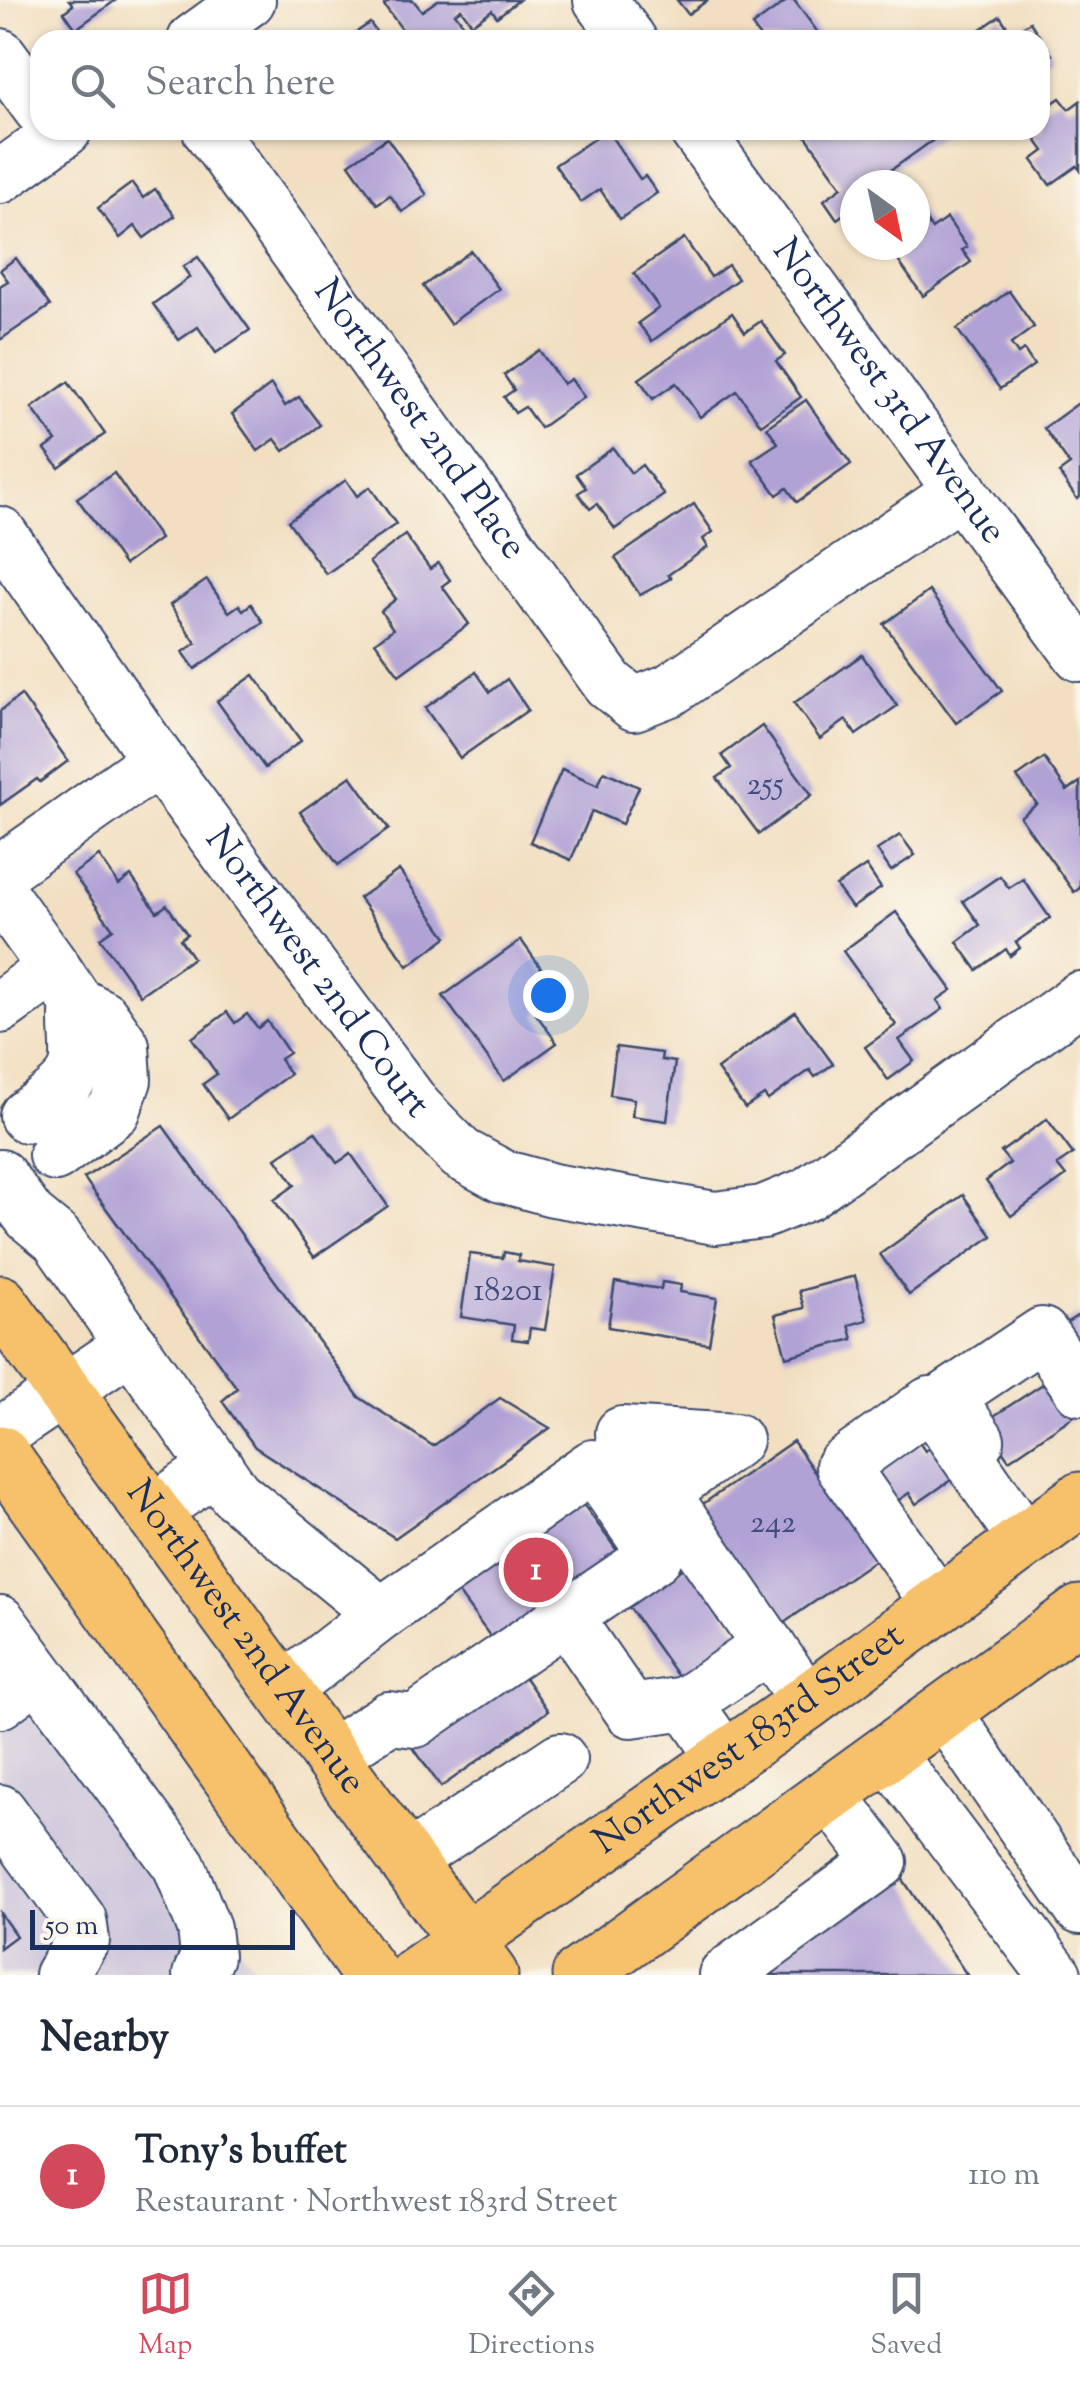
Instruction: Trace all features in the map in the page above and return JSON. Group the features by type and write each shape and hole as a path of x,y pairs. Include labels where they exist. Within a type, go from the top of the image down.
{"main road":[{"name":"Northwest 2nd Avenue","path":"0,1303 477,1958"},
{"path":"0,1453 372,1975"},
{"name":"Northwest 183rd Street","path":"416,1975 477,1958 725,1759 1048,1523"},
{"path":"580,1975 1080,1612"}],"street":[{"path":"208,30 249,0"},
{"path":"600,0 622,30"},
{"path":"0,55 30,94"},
{"path":"0,177 40,140"},
{"name":"Northwest 2nd Place","path":"216,140 609,684 634,704 670,690 961,491"},
{"name":"Northwest 3rd Avenue","path":"703,140 1080,655"},
{"name":"Northwest 2nd Court","path":"0,533 158,760 416,1108 461,1154 502,1176 553,1190 715,1218 763,1212 807,1194 1080,998"},
{"path":"0,872 158,760"},
{"path":"0,893 66,986 78,1063 72,1079 21,1152 30,1217 57,1239 236,1494 381,1614"},
{"path":"0,1007 66,986"},
{"path":"1048,1523 948,1398 1042,1334 1080,1389"},
{"path":"0,1434 132,1344"},
{"path":"938,1603 842,1466 930,1403 1048,1523"},
{"path":"282,1691 381,1614 594,1466 656,1556 414,1720 389,1718 329,1756"},
{"path":"152,1512 217,1467"},
{"path":"663,1492 808,1702"},
{"path":"566,1617 631,1711 686,1703 769,1646"},
{"path":"0,1622 19,1688 179,1865 195,1897 204,1928 207,1956 199,1975"},
{"path":"686,1703 725,1759"},
{"path":"944,1711 1080,1908"},
{"path":"887,1752 1055,1975"},
{"path":"406,1861 560,1759"},
{"path":"924,1803 980,1762"},
{"path":"725,1975 881,1862 829,1793"},
{"path":"0,1811 80,1920 83,1940 61,1975"}],"shaded area":[{"path":"0,1611 259,1975 0,1975"}],"building":[{"path":"69,0 116,0 76,29 64,12 73,5"},
{"path":"391,0 413,0 422,11 438,0 519,0 497,17 492,10 472,24 461,9 455,13 464,25 457,30 403,30 384,5"},
{"path":"677,0 708,0 688,14"},
{"path":"788,0 794,0 816,30 755,30 752,26"},
{"path":"1000,16 1009,30 980,30"},
{"path":"1030,22 1035,30 1018,30"},
{"path":"1060,98 1069,109 1080,101 1080,170 1077,166 1050,185 1032,160 1044,151 1036,140 1050,140 1050,105"},
{"path":"388,140 427,195 402,212 390,195 377,204 349,164"},
{"path":"592,140 614,140 640,179 645,176 657,193 620,219 600,189 581,202 555,165"},
{"path":"809,140 933,140 891,170 840,170 840,184"},
{"path":"132,183 143,198 155,189 175,216 144,238 135,226 120,238 98,208"},
{"path":"840,188 840,217 837,219 824,200"},
{"path":"947,218 967,247 962,250 971,262 923,296 898,260 930,260 930,226 932,229"},
{"path":"684,238 711,277 728,265 738,279 652,341 638,323 659,308 634,273"},
{"path":"471,251 499,289 450,324 423,286"},
{"path":"198,257 250,330 216,353 198,327 179,340 153,304 190,277 183,267"},
{"path":"16,258 50,306 0,340 0,286 8,281 0,270"},
{"path":"1009,291 1034,327 1011,344 1018,354 1024,350 1034,365 1000,389 957,329"},
{"path":"732,313 745,332 761,321 785,355 776,361 801,397 761,425 737,391 700,417 676,383 653,399 639,379"},
{"path":"539,350 563,384 571,379 584,397 540,428 525,407 515,413 504,397 514,390 504,375"},
{"path":"68,382 105,434 59,468 45,449 56,441 32,408"},
{"path":"271,385 285,406 299,397 320,425 284,451 275,439 258,451 232,414"},
{"path":"806,400 851,464 797,502 787,488 777,495 752,460 778,443 767,427"},
{"path":"1080,402 1077,499 1059,473 1070,465 1044,428"},
{"path":"613,448 631,473 642,465 664,495 615,529 597,504 590,509 578,493 586,488 576,474"},
{"path":"114,473 160,539 124,565 77,498"},
{"path":"346,480 357,496 370,487 396,524 326,574 288,521"},
{"path":"694,504 713,532 703,539 708,547 668,575 671,578 640,595 615,558"},
{"path":"405,535 430,569 438,563 450,580 442,586 469,624 399,675 375,642 393,629 381,611 396,599 369,562"},
{"path":"207,580 229,612 239,605 243,610 251,604 263,622 195,669 183,652 196,643 170,605"},
{"path":"929,591 1002,691 956,723 884,624"},
{"path":"862,655 897,706 856,735 846,720 820,739 794,703"},
{"path":"476,672 490,692 507,679 528,710 460,758 425,708"},
{"path":"254,675 301,741 265,768 217,701"},
{"path":"21,695 68,761 0,805 0,711"},
{"path":"762,726 812,795 759,834 717,778 731,768 722,755"},
{"path":"1044,758 1067,791 1080,782 1080,888 1074,892 1020,817 1037,804 1017,777"},
{"path":"562,769 598,785 604,771 639,787 622,824 592,811 571,860 530,842"},
{"path":"351,776 389,829 338,865 300,812"},
{"path":"900,835 915,855 891,871 877,850"},
{"path":"99,856 119,885 131,876 157,912 167,905 187,934 180,939 193,958 140,995 100,938 113,929 73,874"},
{"path":"866,866 881,888 852,908 836,886"},
{"path":"399,870 447,937 408,966 359,898"},
{"path":"1000,876 1009,888 1023,879 1050,918 1016,942 1020,948 1010,956 1006,949 977,970 957,942 980,925 963,901"},
{"path":"896,912 952,990 937,1000 943,1009 899,1040 914,1061 888,1080 865,1047 896,1025 843,951"},
{"path":"521,940 561,996 536,1014 557,1043 504,1081 443,996"},
{"path":"227,1012 235,1023 247,1014 258,1028 267,1021 289,1053 280,1059 290,1074 228,1119 203,1084 217,1074 192,1038"},
{"path":"795,1012 833,1064 815,1077 810,1070 768,1100 764,1095 745,1108 717,1069"},
{"path":"616,1047 662,1053 661,1060 675,1062 667,1121 632,1116 634,1099 610,1095"},
{"path":"1047,1119 1073,1154 1057,1165 1066,1176 1011,1216 986,1181 1010,1163 1001,1152"},
{"path":"163,1126 359,1397 433,1446 500,1398 550,1428 395,1538 255,1447 222,1401 237,1388 84,1178"},
{"path":"315,1132 337,1163 351,1154 388,1206 314,1257 274,1200 295,1185 276,1158"},
{"path":"963,1195 992,1236 909,1295 880,1254"},
{"path":"504,1252 519,1255 518,1261 555,1267 545,1330 530,1328 528,1341 512,1339 514,1325 461,1317 470,1254 503,1258"},
{"path":"855,1276 867,1320 849,1325 853,1339 786,1357 775,1315 804,1308 799,1291"},
{"path":"615,1282 661,1289 662,1282 681,1285 680,1292 717,1298 709,1344 608,1327"},
{"path":"1080,1314 1080,1367 1055,1330"},
{"path":"1049,1380 1074,1416 1009,1460 983,1423"},
{"path":"915,1437 925,1451 939,1441 961,1473 916,1504 909,1493 884,1510 860,1474"},
{"path":"793,1441 875,1560 772,1631 690,1513"},
{"path":"575,1493 621,1556 498,1647 451,1583"},
{"path":"690,1563 748,1644 686,1688 629,1607"},
{"path":"515,1663 548,1711 441,1787 407,1739"},
{"path":"898,1872 967,1975 772,1975 764,1963"},
{"path":"0,1913 16,1936 0,1948"}],"place":[{"name":"Tony's buffet","path":"536,1570"}]}
